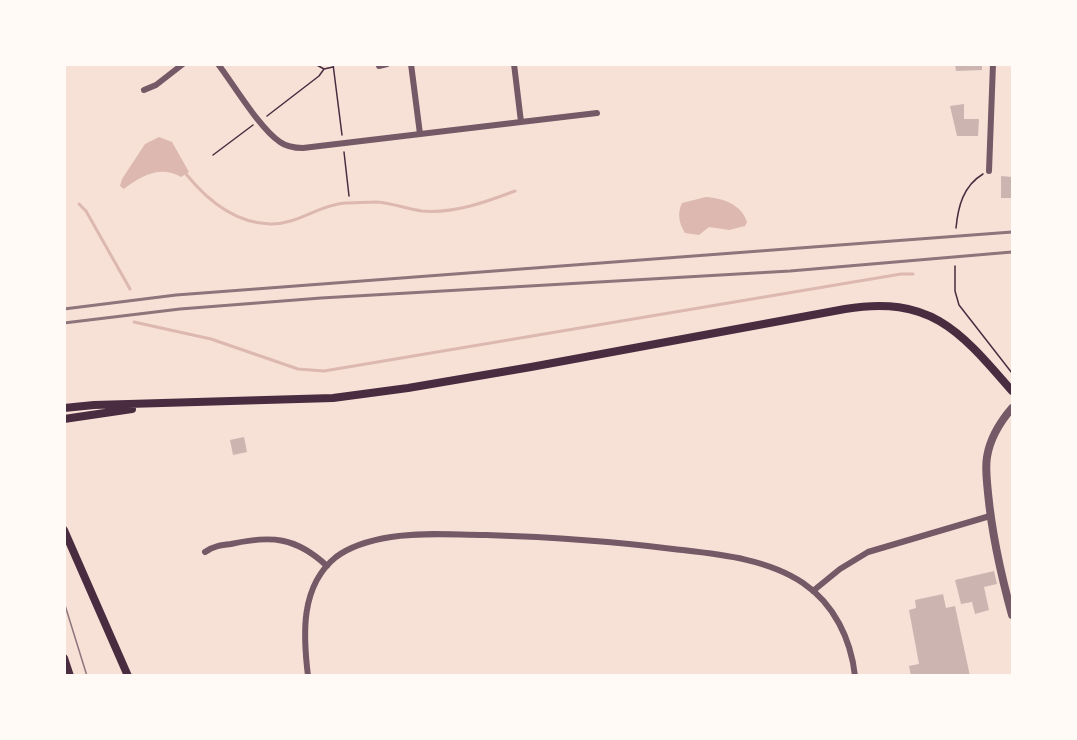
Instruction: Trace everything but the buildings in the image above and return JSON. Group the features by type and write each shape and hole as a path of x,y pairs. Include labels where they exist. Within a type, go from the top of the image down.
{"main road":[{"path":"64,408 94,405 333,398 408,388 845,309 882,305 911,309 951,328 980,353 1012,391"},
{"path":"64,419 167,404"},
{"path":"64,530 128,675"},
{"path":"64,658 70,675"}],"street":[{"path":"144,90 156,85 183,64"},
{"path":"218,64 275,138 290,147 308,148 597,113"},
{"path":"379,66 387,64"},
{"path":"411,64 420,134"},
{"path":"514,64 520,122"},
{"path":"988,171 993,64"},
{"path":"1012,408 997,428 987,456 986,477 990,516 1012,615"},
{"path":"813,591 840,569 868,552 990,516"},
{"path":"308,675 305,631 308,605 315,586 327,566 348,549 362,543 393,537 449,535 523,536 630,543 744,560 787,574 813,591 835,616 843,629 855,675"},
{"path":"205,552 210,548 255,539 282,539 307,550 327,566"}],"path":[{"path":"315,64 324,69"},
{"path":"213,155 319,76 324,69 333,66 349,196"},
{"path":"956,228 957,212 964,194 975,178 988,171"},
{"path":"955,266 955,291 959,305 1012,373"}],"shaded area":[{"path":"159,137 172,142 189,172 181,177 158,172 144,176 124,189 120,186 122,179 145,144"},
{"path":"706,197 725,201 736,207 747,222 745,226 729,230 709,227 699,235 685,233 679,218 682,203"}],"waterway":[{"path":"186,174 203,193 234,215 257,223 270,224 289,221 326,207 345,203 377,202 422,211 446,211 481,203 515,191"},
{"path":"79,204 86,211 130,289"},
{"path":"134,322 211,339 298,369 324,371 901,274 913,274"}],"tram line":[{"path":"64,602 87,676"}],"railway":[{"path":"64,309 176,295 1012,232"},
{"path":"64,323 180,309 321,298 790,271 1012,252"}]}
